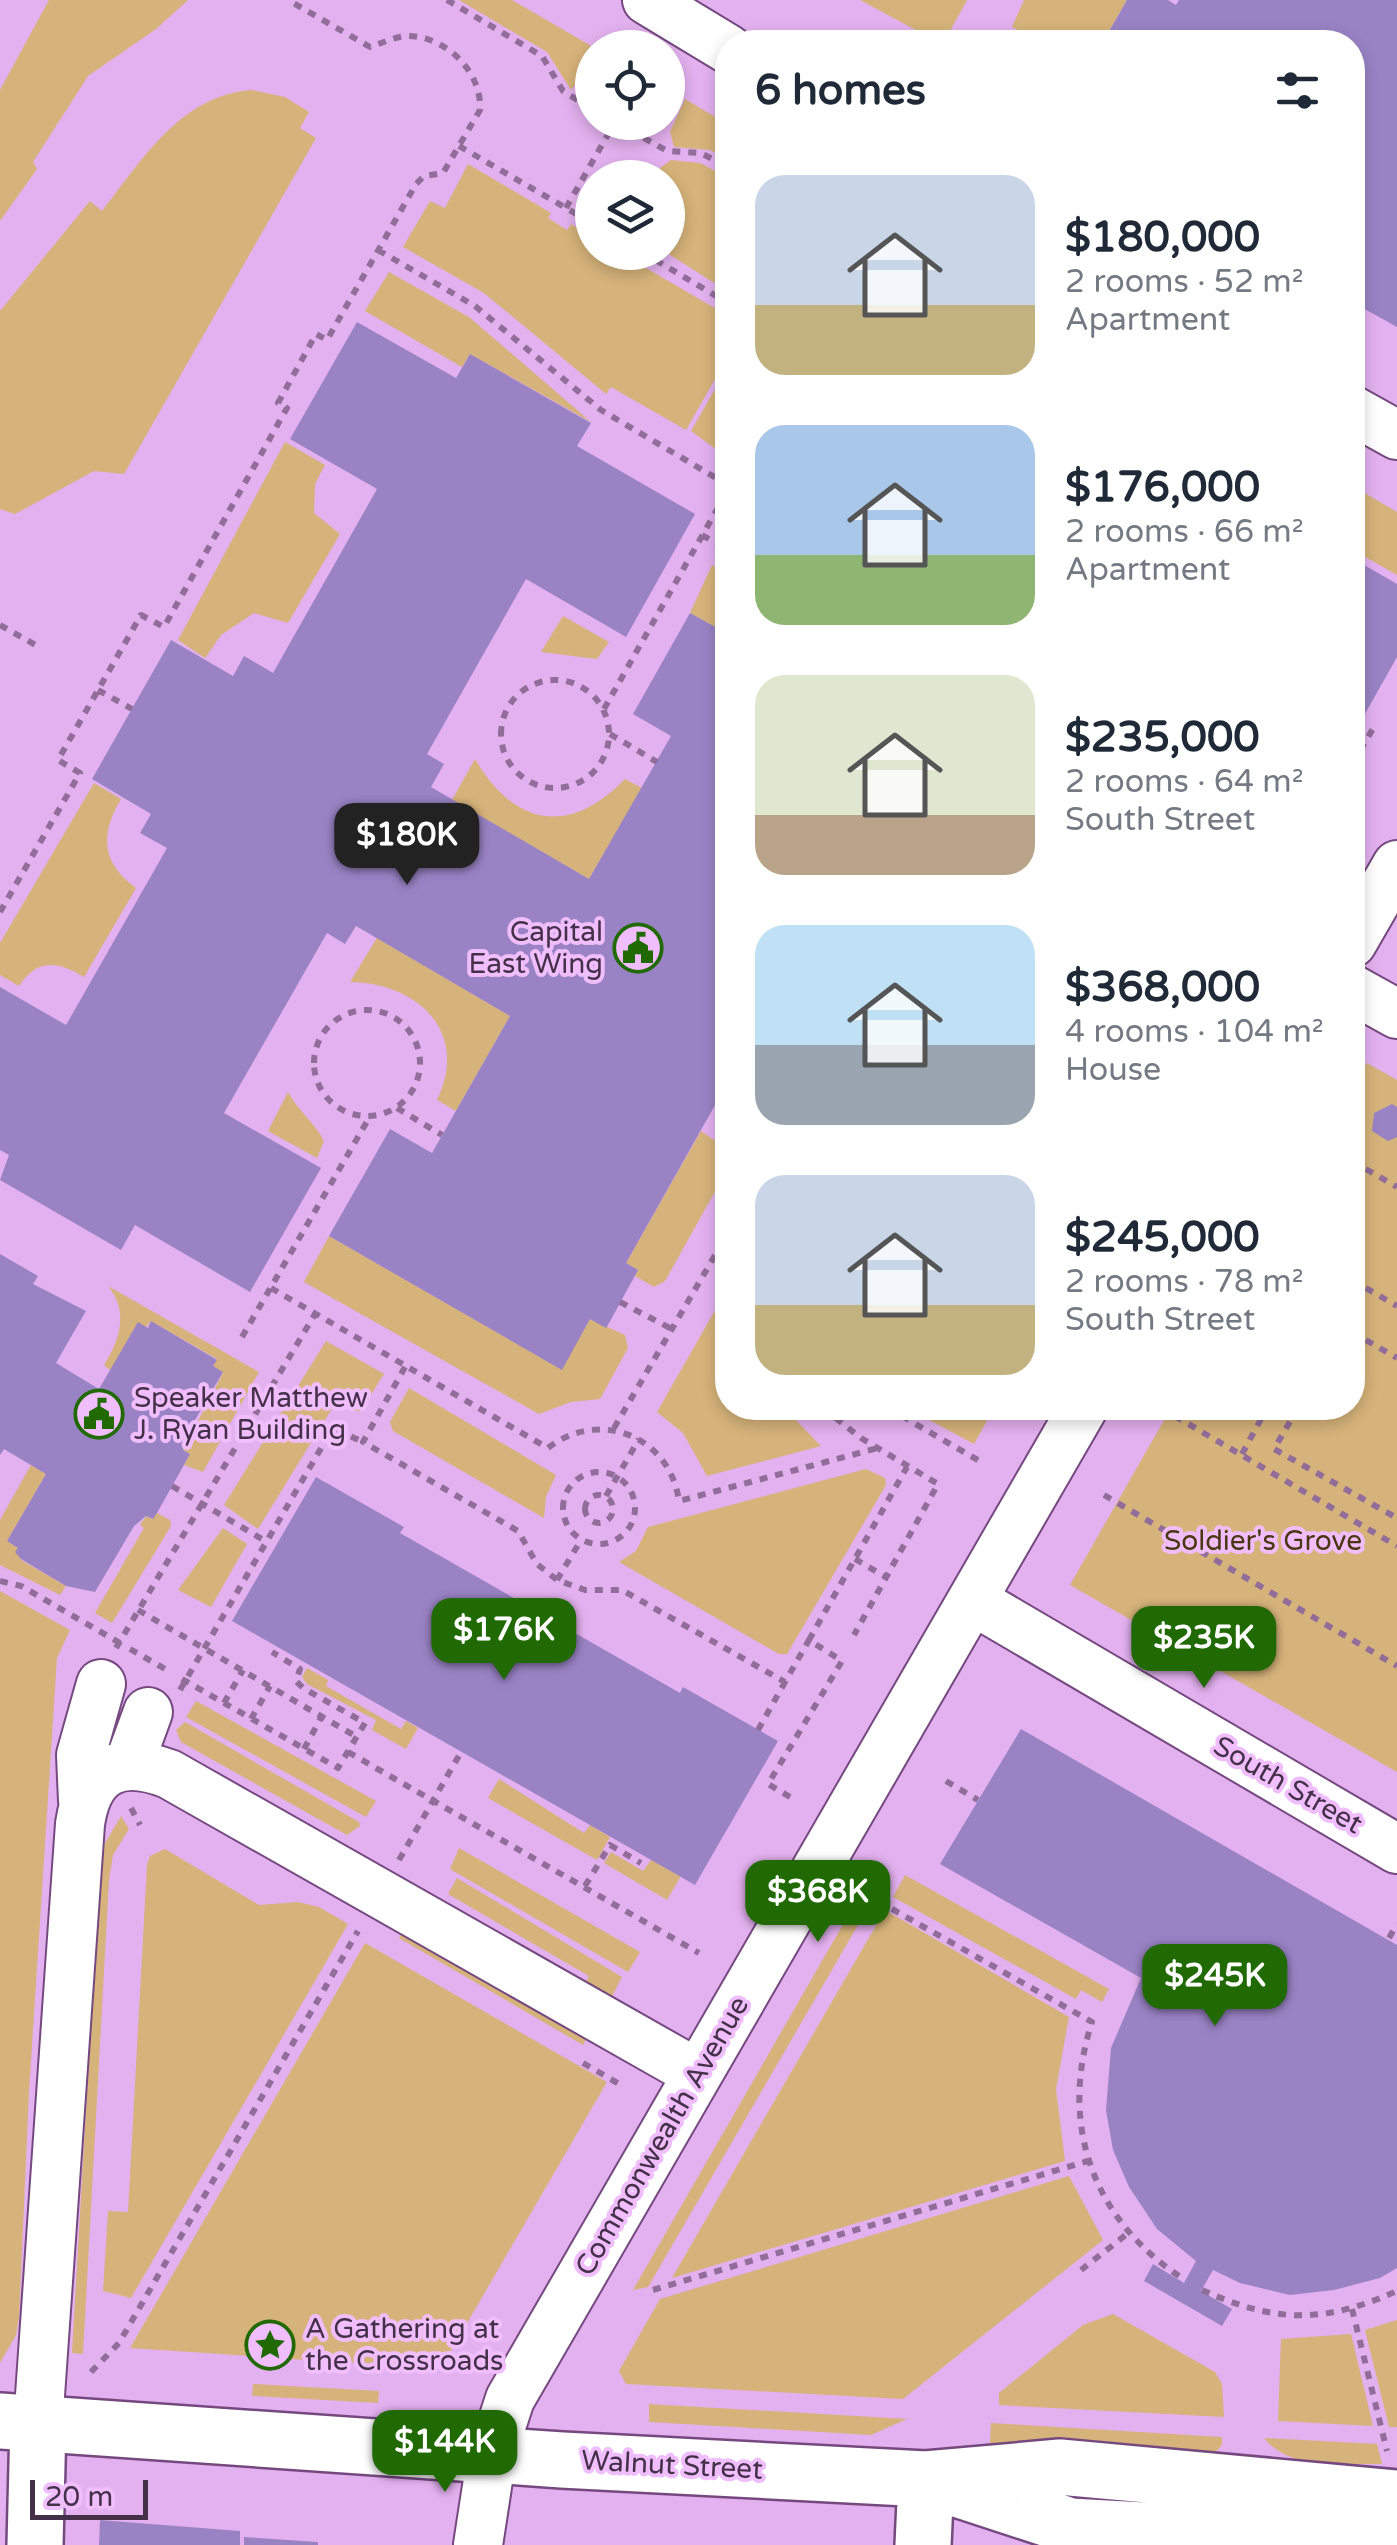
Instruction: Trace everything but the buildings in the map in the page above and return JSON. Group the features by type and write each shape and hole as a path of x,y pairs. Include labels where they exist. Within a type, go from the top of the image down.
{"main road":[{"name":"Walnut Street","path":"19,2423 926,2479 1060,2467 1394,2482"},
{"path":"19,2423 35,2545"},
{"name":"Walnut Street","path":"926,2479 1070,2526 1397,2544"},
{"path":"923,2545 926,2479"}],"street":[{"path":"646,0 715,41"},
{"path":"1365,417 1397,435"},
{"path":"1365,920 1397,865"},
{"path":"1365,996 1397,1014"},
{"name":"Commonwealth Avenue","path":"478,2545 492,2454 510,2399 1077,1420"},
{"name":"South Street","path":"972,1600 1397,1849"},
{"path":"19,2423 83,1800 81,1755 110,1663"},
{"path":"130,1786 136,1736 148,1712"},
{"path":"83,1800 102,1775 130,1786 169,1774 698,2074"}],"path":[{"path":"0,912 80,772 58,760 141,615 164,627 288,408 278,403 316,334 327,340 421,178 439,176 478,116 480,102 472,76 454,53 441,44 411,36 370,47 288,0"},
{"path":"447,0 542,56 564,91 575,98"},
{"path":"566,208 606,140"},
{"path":"647,140 667,152 700,153 715,160"},
{"path":"459,146 575,213"},
{"path":"378,250 476,306 601,410 715,479"},
{"path":"672,270 715,295"},
{"path":"604,709 715,511"},
{"path":"702,535 715,542"},
{"path":"0,626 39,647"},
{"path":"92,678 132,709"},
{"path":"561,679 594,694 604,709 610,734 603,760 592,774 560,788 526,780 504,752 500,734 504,716 526,687 561,679"},
{"path":"1365,742 1374,726"},
{"path":"610,734 656,762"},
{"path":"354,1011 389,1014 415,1039 420,1074 413,1091 396,1108 369,1117 336,1107 315,1079 312,1062 325,1029 354,1011"},
{"path":"396,1108 442,1135"},
{"path":"242,1338 369,1117"},
{"path":"1365,1169 1397,1188"},
{"path":"614,1428 715,1256"},
{"path":"271,1288 548,1448 579,1430 614,1428 639,1439 664,1461 680,1501 878,1448"},
{"path":"1365,1288 1397,1306"},
{"path":"620,1302 672,1330"},
{"path":"110,1663 315,1314"},
{"path":"1365,1340 1397,1358"},
{"path":"362,1442 406,1367"},
{"path":"840,1420 938,1484 854,1635"},
{"path":"909,1420 983,1463"},
{"path":"1182,1420 1397,1546"},
{"path":"1242,1454 1261,1420"},
{"path":"1291,1420 1274,1449 1397,1518"},
{"path":"185,1680 332,1433 344,1432 518,1531 537,1564 557,1580 584,1590 622,1590 786,1682"},
{"path":"606,1496 614,1507 611,1516 600,1523 591,1521 584,1508 588,1499 606,1496 639,1439"},
{"path":"758,1730 907,1467"},
{"path":"592,1472 618,1476 635,1504 630,1526 623,1536 603,1545 580,1540 564,1520 562,1508 570,1485 592,1472"},
{"path":"172,1486 267,1542"},
{"path":"1104,1495 1397,1666"},
{"path":"557,1580 580,1540"},
{"path":"856,1559 886,1577"},
{"path":"0,1581 21,1586 110,1663 185,1680 338,1768 364,1723 303,1688 296,1680 300,1669 272,1652"},
{"path":"138,1610 356,1736"},
{"path":"790,1797 768,1784 842,1661 809,1640"},
{"path":"224,1703 243,1670"},
{"path":"251,1718 270,1686"},
{"path":"304,1749 322,1716"},
{"path":"348,1752 700,1953"},
{"path":"399,1860 461,1752"},
{"path":"946,1781 978,1800"},
{"path":"130,1786 140,1825"},
{"path":"585,1886 610,1845 641,1863"},
{"path":"878,1900 1092,2022 1079,2082 1088,2160 1127,2234 1185,2280"},
{"path":"91,2372 120,2343 366,1917"},
{"path":"1388,1938 1397,1924"},
{"path":"652,2290 1088,2160"},
{"path":"1081,2270 1127,2234"},
{"path":"1202,2290 1252,2311 1286,2317 1352,2309 1397,2291"},
{"path":"1352,2309 1394,2482"}],"green space":[{"path":"49,0 188,0 156,29 88,76 33,162 37,169 0,221 0,90"},
{"path":"459,0 512,0 575,37 575,85 571,90 547,52"},
{"path":"860,0 967,0 951,30 916,30"},
{"path":"1024,0 1127,0 1110,30 1012,27"},
{"path":"251,90 285,97 309,112 300,128 316,138 124,474 94,471 15,514 0,509 0,311 90,201 102,211 148,151 183,117 226,95"},
{"path":"685,99 715,117 715,153 674,147 672,140 685,140"},
{"path":"685,161 715,171 715,283 685,264"},
{"path":"468,164 551,213 548,218 567,230 571,224 575,226 575,270 649,270 715,308 715,379 686,430 611,387 606,394 484,293 403,247 430,201 445,208"},
{"path":"389,272 469,317 591,422 470,354 462,367 365,311"},
{"path":"715,389 715,448 691,431"},
{"path":"285,442 325,465 315,484 314,513 340,534 288,623 254,613 221,635 205,658 178,640"},
{"path":"1365,493 1397,512 1397,575 1365,557"},
{"path":"712,565 715,627 690,613"},
{"path":"563,616 609,642 597,659 541,652"},
{"path":"475,759 508,799 544,816 564,816 584,809 625,779 642,788 589,879 452,800"},
{"path":"94,783 121,799 110,824 108,847 116,868 136,888 84,977 48,965 33,971 19,986 0,975 0,943"},
{"path":"377,938 510,1016 456,1111 437,1100 447,1053 442,1033 431,1016 397,991 350,982"},
{"name":"Soldier's Grove","path":"1367,1063 1397,1080 1397,1772 1070,1585 1164,1420 1365,1420"},
{"path":"288,1092 324,1141 317,1158 268,1131"},
{"path":"701,1131 715,1141 715,1192 665,1281 654,1287 635,1276 638,1270 626,1263"},
{"path":"329,1236 561,1369 590,1319 625,1335 628,1348 600,1399 571,1402 539,1414 304,1282"},
{"path":"108,1286 259,1372 203,1472 184,1465 190,1454 183,1450 223,1373 213,1366 217,1359 151,1321 110,1370 104,1365 118,1336 120,1315"},
{"path":"715,1310 715,1420 796,1420 821,1446 707,1476 683,1433 657,1412"},
{"path":"326,1341 384,1374 360,1412 336,1402 258,1529 224,1505"},
{"path":"409,1388 556,1475 546,1497 544,1518 393,1431 390,1422"},
{"path":"929,1420 987,1420 974,1444"},
{"path":"31,1465 46,1474 7,1541 18,1548 21,1560 66,1586 60,1595 0,1565 0,1520"},
{"path":"866,1469 885,1478 886,1485 787,1654 779,1654 619,1562 636,1551 648,1527"},
{"path":"157,1513 170,1520 171,1526 112,1623 95,1613 144,1528 140,1525 146,1516 152,1519"},
{"path":"223,1528 247,1544 211,1607 178,1590"},
{"path":"0,1591 70,1630 57,1658 19,2317 16,2335 0,2363"},
{"path":"307,1668 328,1680 326,1686 401,1729 406,1721 418,1728 406,1749 372,1730 376,1720 307,1684 302,1677"},
{"path":"196,1701 376,1801 366,1817 186,1717"},
{"path":"185,1722 360,1826 347,1835 181,1742 176,1730"},
{"path":"499,1779 584,1833 590,1825 610,1837 597,1860 488,1798"},
{"path":"121,1816 129,1829 113,1855 109,1880 83,2354 72,2353 101,1850"},
{"path":"459,1848 640,1952 628,1972 450,1869"},
{"path":"165,1849 259,1905 298,1902 319,1907 348,1924 131,2298 103,2291 108,2211 128,2212 147,1865 150,1856"},
{"path":"611,1852 643,1871 651,1860 681,1876 667,1900 604,1863"},
{"path":"905,1875 1109,1989 1102,2002 1081,1990 1076,1999 893,1897"},
{"path":"457,1878 622,1977 612,1996 586,1982 589,1976 448,1894"},
{"path":"857,1900 869,1906 648,2287 633,2290"},
{"path":"885,1910 1069,2017 1056,2089 1065,2161 672,2278"},
{"path":"403,1931 587,2037 583,2045 399,1938"},
{"path":"365,1943 607,2082 441,2368 291,2359 287,2337 270,2328 254,2335 251,2356 130,2348"},
{"path":"1069,2176 1103,2240 903,2399 626,2384 619,2371 660,2299"},
{"path":"1113,2314 1215,2372 1222,2384 1224,2417 999,2405 999,2393 1083,2325"},
{"path":"1397,2320 1397,2427 1389,2427 1365,2330"},
{"path":"1351,2334 1373,2426 1278,2421 1281,2339"},
{"path":"253,2384 379,2391 378,2403 252,2396"},
{"path":"649,2404 907,2419 871,2435 649,2422"},
{"path":"991,2423 1222,2437 1222,2445 1213,2455 990,2443"},
{"path":"1264,2438 1377,2444 1382,2464 1303,2460 1275,2449"}],"place":[{"name":"Capital East Wing","path":"638,948"},
{"name":"Speaker Matthew J. Ryan Building","path":"99,1414"},
{"name":"A Gathering at the Crossroads","path":"270,2345"}]}
